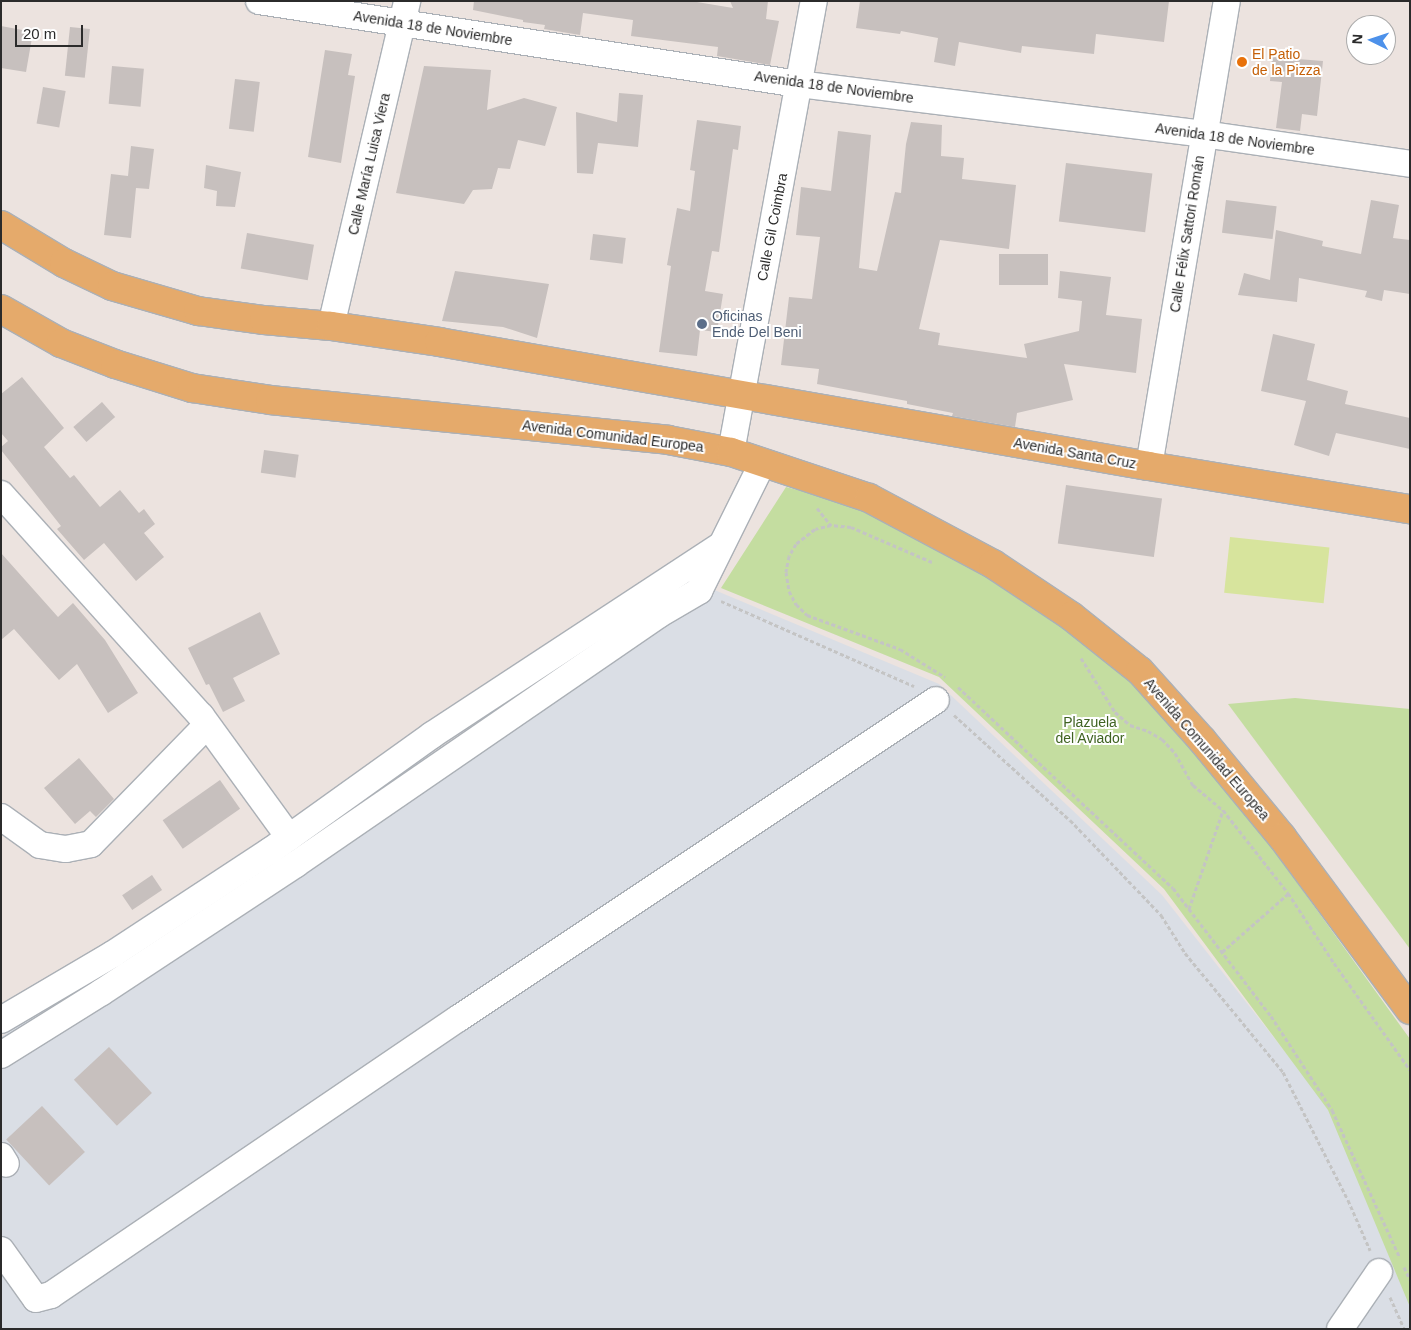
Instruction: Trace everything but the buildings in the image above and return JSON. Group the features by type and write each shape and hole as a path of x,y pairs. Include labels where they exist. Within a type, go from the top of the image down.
{"main road":[{"name":"Avenida Santa Cruz","path":"1,225 64,263 112,286 198,311 330,326 439,342 741,393 1149,466 1410,509"},
{"name":"Avenida Comunidad Europea","path":"2,311 61,343 115,364 192,388 270,400 668,440 730,452 869,498 993,564 1071,616 1140,671 1208,746 1282,838 1410,1010"}],"street":[{"name":"Avenida 18 de Noviembre","path":"259,1 405,12 798,84 1203,134 1410,164"},
{"name":"Calle Gil Coimbra","path":"730,452 814,1"},
{"name":"Calle Félix Sattori Román","path":"1149,466 1203,134 1227,1"},
{"name":"Calle María Luisa Viera","path":"330,326 405,12"},
{"path":"1,1055 102,992 296,864 658,615 699,592 762,464"},
{"path":"1,494 207,725 289,837"},
{"path":"1,1020 113,954 289,837 432,735 721,546"},
{"path":"1,1250 36,1299 51,1296 434,1035 936,700"},
{"path":"1,817 40,845 66,849 91,844 207,725"},
{"path":"1340,1329 1379,1272"}],"path":[{"path":"937,565 852,527 831,525 815,529 796,544 789,556 786,572 789,591 796,604 807,615 900,649 939,672 1173,888 1271,1016 1332,1110 1410,1280"},
{"path":"699,592 919,688 936,700 1023,776 1127,878 1161,915 1185,953 1283,1072 1348,1200 1404,1329"},
{"path":"1077,654 1115,712 1130,725 1148,731 1162,739 1175,753 1193,785 1223,810 1288,894 1334,963 1410,1070"},
{"path":"1188,909 1223,810"},
{"path":"1222,952 1309,875"}],"shaded area":[{"path":"693,581 939,684 1162,895 1330,1109 1410,1299 1410,1329 1,1329 1,1037"}],"green space":[{"name":"Plazuela del Aviador","path":"786,487 864,507 993,575 1066,624 1137,683 1231,791 1410,1039 1410,1307 1328,1110 1164,889 939,677 721,588"},
{"path":"1230,537 1329,547 1324,603 1224,593"},
{"path":"1295,698 1410,709 1410,949 1228,704"}],"place":[{"name":"El Patio de la Pizza","path":"1242,62"},
{"name":"Oficinas Ende Del Beni","path":"702,324"}]}
